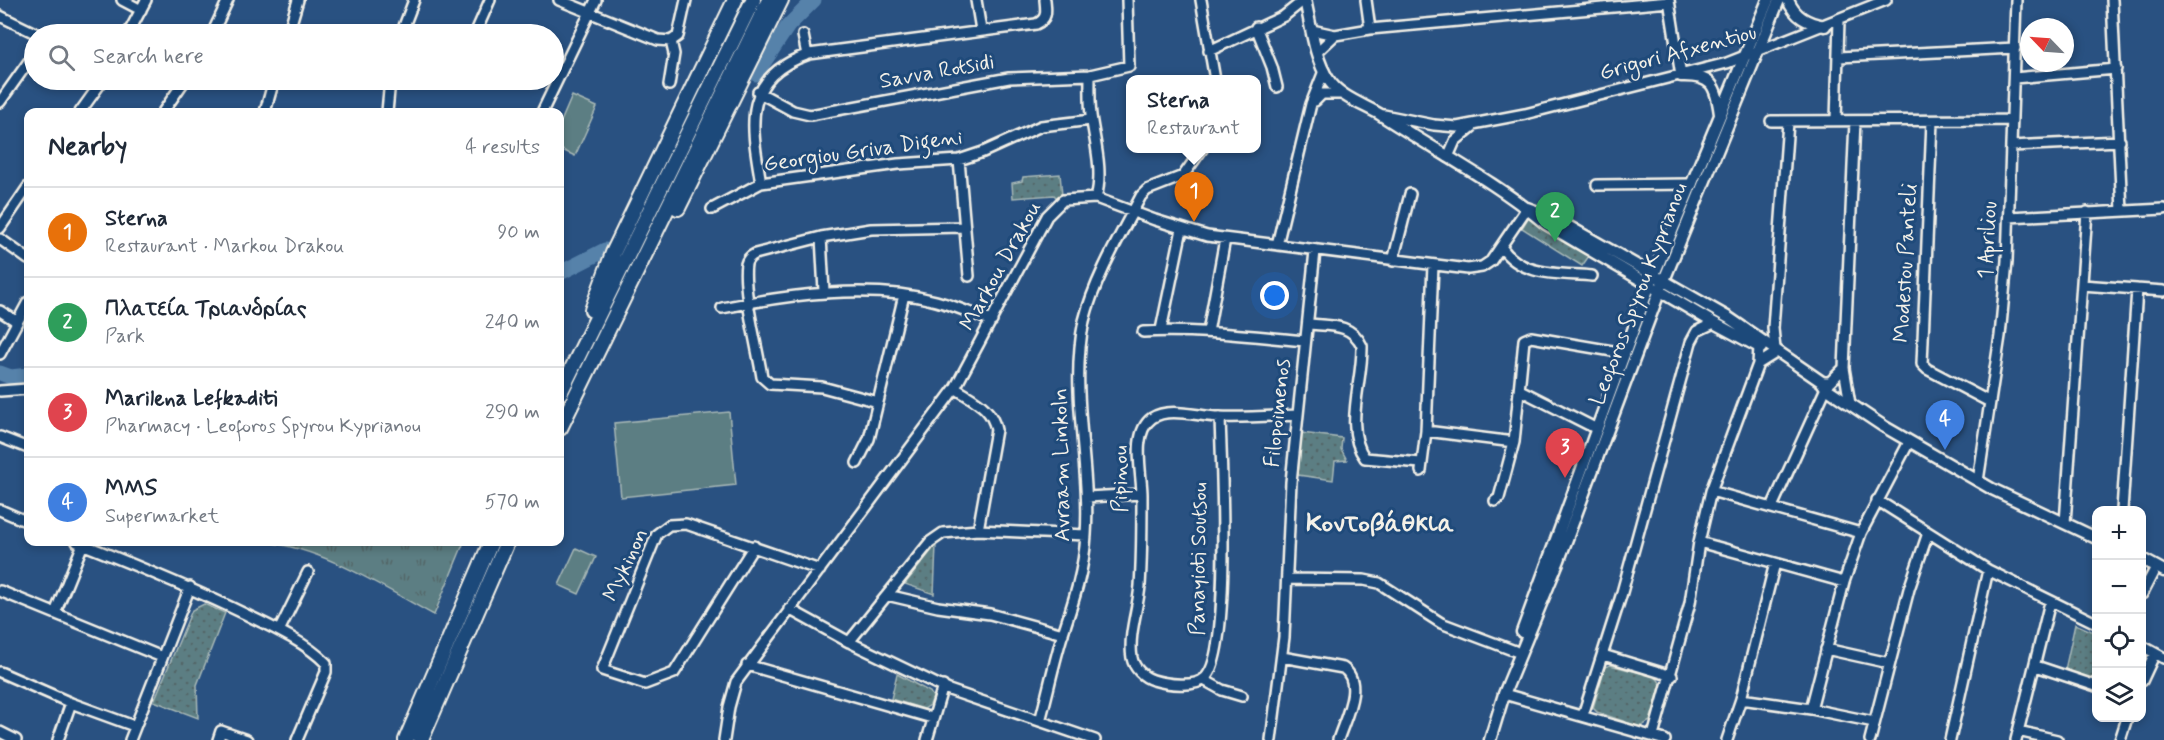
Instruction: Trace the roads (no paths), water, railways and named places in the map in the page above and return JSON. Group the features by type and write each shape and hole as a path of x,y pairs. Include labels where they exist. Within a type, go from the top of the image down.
{"highway":[{"path":"571,369 613,253 735,0"},
{"path":"564,384 753,0"},
{"path":"564,419 770,0"},
{"path":"584,376 688,189 781,0"},
{"path":"406,740 489,546"},
{"path":"421,740 505,546"}],"main road":[{"path":"1305,0 1317,52 1324,71 1328,80 1345,95 1527,208 1546,225 1657,282 1775,352 1909,442 1978,481 2092,536"},
{"name":"Leoforos Spyrou Kyprianou","path":"1490,740 1504,694 1559,560 1692,184 1768,0"},
{"name":"Leoforos Spyrou Kyprianou","path":"1482,740 1624,352 1760,53 1779,0"},
{"path":"1788,0 1801,18 1810,24 1825,26"},
{"path":"1681,76 1702,77 1710,82 1718,97 1720,115"},
{"path":"1657,282 1714,323 1759,343"},
{"path":"2146,562 2160,569"}],"street":[{"path":"122,0 141,10"},
{"path":"133,24 146,0"},
{"path":"217,24 228,0"},
{"path":"291,24 298,0"},
{"path":"405,24 414,0"},
{"path":"479,24 490,0"},
{"path":"560,0 658,40 671,41 678,36 686,0"},
{"path":"564,66 596,0"},
{"path":"976,0 981,30"},
{"path":"761,183 753,134 754,106 759,92 773,75 791,60 807,55 1036,24 1043,21 1046,14 1045,0"},
{"name":"Savva Rotsidi","path":"759,92 793,111 810,114 1009,78 1090,75 1128,66 1126,0"},
{"path":"1201,0 1214,75"},
{"path":"1209,51 1256,27 1284,16 1305,0"},
{"path":"1366,0 1370,29"},
{"name":"Grigori Afxentiou","path":"1379,114 1434,125 1474,125 1681,76 1760,53 1886,0"},
{"name":"1 Apriliou","path":"1978,481 2000,336 2009,217 2016,0"},
{"path":"2112,0 2122,211"},
{"path":"1312,30 1335,35 1597,3 1669,1 1681,76"},
{"path":"0,16 24,27"},
{"path":"1836,120 1839,20"},
{"path":"1256,27 1272,67 1277,87"},
{"path":"802,35 807,55"},
{"path":"1317,52 1335,35"},
{"path":"669,86 674,54 671,41"},
{"path":"1839,57 2015,48"},
{"path":"0,102 24,68"},
{"path":"2014,78 2115,69"},
{"path":"1277,244 1311,104 1324,71"},
{"path":"1090,75 1091,120 1098,151 1099,188 1096,198"},
{"path":"83,108 96,90"},
{"path":"167,108 178,90"},
{"path":"267,108 272,90"},
{"path":"387,108 389,90"},
{"path":"544,108 552,90"},
{"path":"1311,104 1322,94 1345,95"},
{"name":"Georgiou Griva Digeni","path":"712,209 761,183 898,164 959,160 983,152 1041,126 1091,120"},
{"path":"1771,121 2012,120"},
{"path":"1850,404 1844,368 1855,121"},
{"name":"Modestou Panteli","path":"1932,121 1921,359 1927,369 1990,402"},
{"path":"1758,364 1775,352 1773,328 1788,122"},
{"path":"1448,157 1455,141 1474,125"},
{"path":"2012,146 2120,141"},
{"name":"Avraam Linkoln","path":"1040,721 1063,634 1081,580 1086,535 1087,497 1080,385 1084,321 1092,297 1132,212 1147,190 1175,181 1189,170 1200,153"},
{"path":"959,160 969,276"},
{"path":"1597,185 1692,184"},
{"path":"0,228 24,193"},
{"path":"1393,261 1410,194"},
{"name":"Markou Drakou","path":"724,740 736,682 955,388 1047,216 1063,200 1096,198 1182,229 1225,239 1468,269 1482,267 1491,261 1502,249 1527,208"},
{"path":"2009,217 2164,209"},
{"path":"2065,523 2087,212"},
{"path":"878,402 822,387 770,384 762,377 746,264 755,254 821,237 871,229 963,227"},
{"path":"1161,330 1182,229"},
{"path":"821,237 824,291"},
{"path":"0,239 24,256"},
{"path":"1208,332 1225,239"},
{"path":"1502,249 1510,260 1525,269 1592,276"},
{"name":"Filopoimenos","path":"1271,740 1282,657 1297,415 1315,251"},
{"path":"1308,324 1345,328 1357,334 1362,346 1355,432 1357,448 1365,458 1421,467 1426,431 1433,265"},
{"path":"2082,285 2164,291"},
{"path":"2122,506 2138,290"},
{"path":"722,308 824,291 935,300 992,321"},
{"path":"857,463 869,439 904,296"},
{"path":"0,354 24,308"},
{"path":"0,311 16,321"},
{"path":"1583,715 1603,655 1691,342 1696,330 1714,323"},
{"path":"1653,736 1672,676 1690,603 1699,542 1711,491 1758,364 1759,343 1773,328"},
{"path":"1143,332 1161,330 1208,332 1305,341"},
{"path":"1495,501 1499,498 1514,442 1524,340 1531,337 1624,352"},
{"path":"1772,507 1824,385 1844,368"},
{"path":"955,388 983,406 993,416 996,430 978,530"},
{"path":"0,391 24,389"},
{"path":"1520,390 1597,429"},
{"name":"Pipinou","path":"1204,680 1188,684 1151,680 1138,672 1132,660 1140,586 1142,494 1140,436 1144,426 1154,417 1167,413 1220,417 1297,415"},
{"name":"Panayioti Soutsou","path":"1204,680 1211,672 1216,650 1223,570 1220,417"},
{"path":"1426,431 1514,442"},
{"path":"0,437 24,446"},
{"path":"1811,709 1844,582 1861,533 1909,442"},
{"path":"1711,491 1861,533"},
{"path":"1087,497 1142,494"},
{"path":"1877,500 1988,570 2092,621"},
{"path":"0,510 24,520"},
{"name":"Mykinon","path":"754,546 674,673 645,684 602,670 657,534 669,525 686,524 754,546 820,570"},
{"path":"849,642 930,543 943,533 978,530 1086,535"},
{"path":"1870,740 1909,589 1928,533"},
{"path":"1699,542 1844,582"},
{"path":"55,613 79,546"},
{"path":"88,546 190,587 279,631 326,663 326,672 297,740"},
{"path":"1727,740 1741,699 1775,562"},
{"path":"2146,588 2160,569"},
{"path":"1950,740 1988,570"},
{"path":"279,631 308,572"},
{"path":"1288,579 1364,580 1379,584 1441,623 1515,651"},
{"path":"130,740 190,587"},
{"path":"0,591 162,657"},
{"path":"887,595 938,607 990,614 1063,634"},
{"path":"2050,602 2017,736 2057,740"},
{"path":"789,609 849,642 943,686 1095,740"},
{"path":"2146,648 2160,655 2146,675"},
{"path":"1826,649 1889,663"},
{"path":"1603,655 1672,676"},
{"path":"1282,657 1343,668 1353,679 1353,691 1338,740"},
{"path":"747,666 932,718"},
{"path":"2036,666 2092,684"},
{"path":"0,672 71,703 134,726"},
{"path":"1204,680 1222,690 1242,696"},
{"path":"927,740 943,686"},
{"path":"1504,694 1665,740"},
{"path":"1741,699 1811,709 1874,722"},
{"path":"58,740 71,703"},
{"path":"2121,740 2126,722"},
{"path":"218,740 221,731 247,740"},
{"path":"0,732 16,740"}],"waterway":[{"path":"756,74 788,26 814,0"},
{"path":"564,271 605,250"},
{"path":"0,373 11,377 24,375"}],"place":[{"name":"Sterna","path":"1194,222"},
{"name":"Πλατεία Τριανδρίας","path":"1555,242"},
{"name":"MMS","path":"1945,450"},
{"name":"Marilena Lefkaditi","path":"1565,478"}],"district":[{"name":"Κοντοβάθκια","path":"1380,524"}]}
